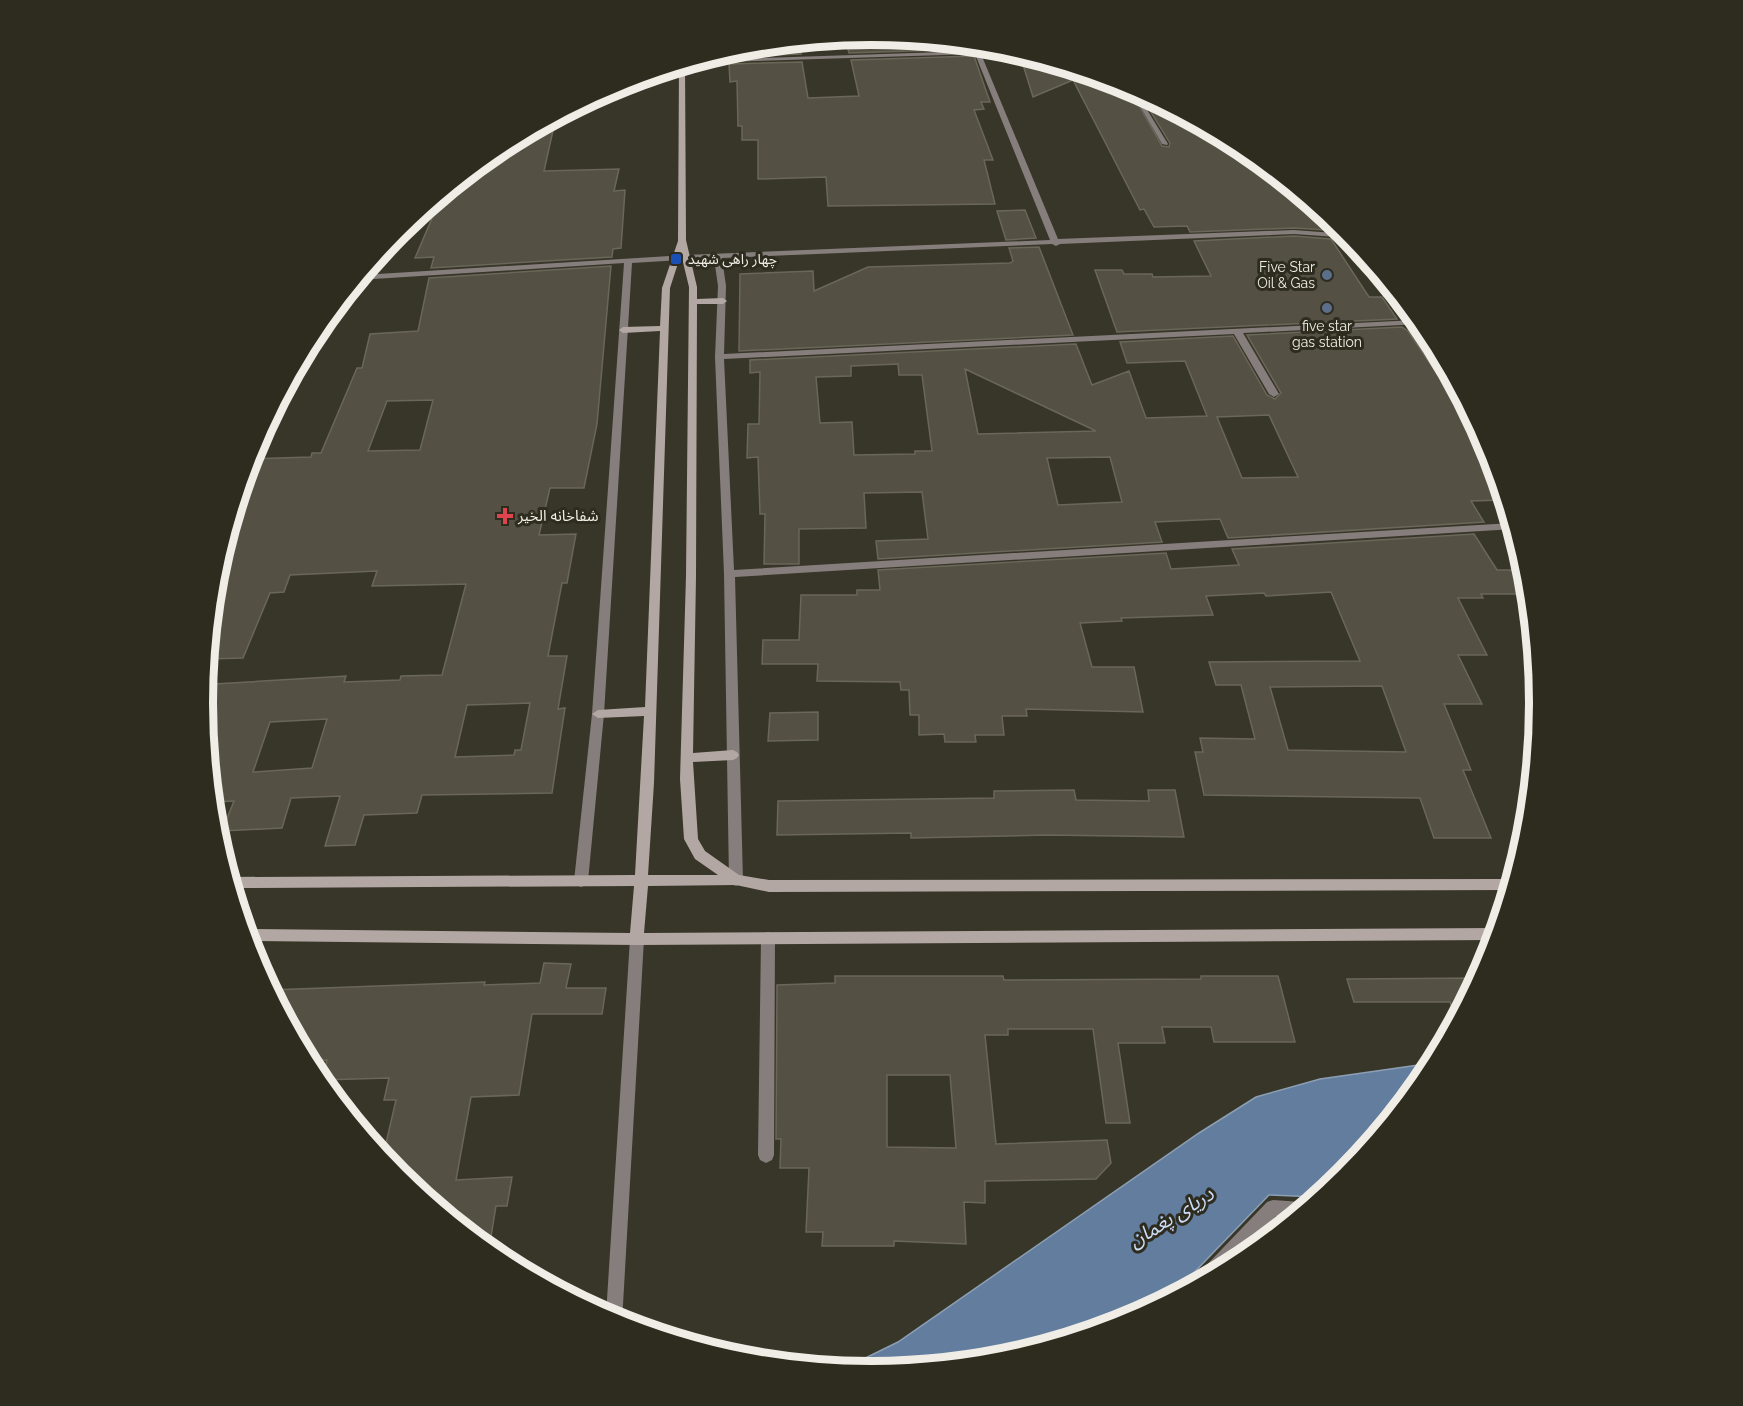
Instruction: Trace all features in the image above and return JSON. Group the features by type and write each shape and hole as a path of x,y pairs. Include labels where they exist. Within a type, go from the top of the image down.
{"main road":[{"path":"637,939 651,711 666,288 681,258 682,240 682,73"},
{"path":"681,258 693,287 692,576 687,758 691,839 700,855 736,880"},
{"path":"693,302 723,301"},
{"path":"623,330 665,328"},
{"path":"598,714 651,711"},
{"path":"687,758 733,755"},
{"path":"239,882 736,880 769,886 1504,884"},
{"path":"256,935 637,939 1487,934"}],"street":[{"path":"734,60 945,50"},
{"path":"979,55 1056,244"},
{"path":"1140,103 1165,144"},
{"path":"370,277 681,258 1056,244 1294,232 1334,235"},
{"path":"718,257 723,301 720,357 729,574 736,880"},
{"path":"581,881 598,714 628,261"},
{"path":"720,357 1409,323"},
{"path":"1237,331 1274,394"},
{"path":"729,574 1505,526"},
{"path":"766,1155 768,938"},
{"path":"615,1309 637,939"},
{"path":"1227,1256 1273,1208 1291,1209"}],"water":[{"name":"دریای پغمان","path":"1422,1065 1394,1104 1366,1137 1307,1197 1269,1195 1187,1280 1163,1293 1123,1311 1042,1339 957,1355 915,1360 860,1361 898,1342 1199,1133 1256,1097 1320,1079"}],"building":[{"path":"847,46 915,46 947,50 849,53"},
{"path":"800,49 801,54 756,56"},
{"path":"974,56 990,102 981,102 984,109 974,110 993,160 984,160 995,204 828,206 826,177 758,179 758,140 742,140 742,126 738,126 737,81 730,82 729,64 802,62 808,98 859,96 851,60"},
{"path":"1022,63 1083,80 1137,101 1162,146 1169,147 1170,143 1147,106 1163,113 1237,156 1272,181 1305,208 1326,230 1294,228 1190,232 1187,226 1154,227 1144,209 1140,210 1073,80 1033,97"},
{"path":"554,127 544,171 619,169 614,191 625,190 621,248 613,249 612,257 431,268 434,257 415,258 435,210 506,156"},
{"path":"1025,210 1036,238 1006,240 997,211"},
{"path":"1294,236 1331,239 1369,297 1382,297 1397,319 1117,332 1095,270 1122,270 1124,274 1152,274 1153,277 1211,276 1194,241"},
{"path":"1039,247 1073,335 739,351 740,274 813,271 814,291 868,267 1010,263 1013,261 1009,248"},
{"path":"611,266 597,424 584,488 550,488 539,535 576,534 567,583 562,583 548,656 567,656 558,709 565,708 552,793 422,795 417,813 364,815 355,845 325,846 340,796 291,798 282,828 226,831 225,824 234,801 221,802 219,789 213,703 215,684 346,676 344,682 400,680 401,676 442,675 466,584 372,586 377,571 290,575 284,592 270,593 243,658 215,659 226,575 248,491 261,459 311,457 312,453 321,453 357,368 362,368 370,334 418,331 429,278","holes":["433,400 420,450 368,451 387,401","530,703 521,750 515,750 514,755 455,757 467,705","327,719 312,768 253,772 270,722"]},
{"path":"1402,327 1408,331 1440,378 1443,378 1462,412 1498,500 1471,501 1484,522 1228,538 1220,519 1155,522 1162,542 878,559 876,541 928,539 922,492 864,493 866,528 799,529 799,564 764,564 765,514 760,514 758,457 747,458 748,424 759,424 760,372 750,373 750,360 1076,344 1092,385 1129,371 1146,418 1207,416 1185,361 1127,363 1120,342 1233,336 1267,395 1275,399 1281,393 1247,335","holes":["898,364 899,375 922,375 932,451 915,451 915,454 854,455 852,422 820,423 816,377 851,376 851,366","965,369 1096,431 978,434","1269,415 1298,477 1242,478 1217,417","1110,457 1122,502 1058,505 1047,458"]},
{"path":"1474,534 1497,570 1516,570 1520,594 1481,594 1483,598 1458,598 1487,655 1458,655 1482,704 1444,704 1471,770 1463,770 1491,838 1434,838 1420,798 1204,795 1195,752 1203,752 1200,738 1255,739 1241,685 1216,685 1209,662 1360,661 1331,592 1266,596 1264,593 1206,596 1213,615 1121,618 1122,621 1080,623 1092,667 1134,667 1143,712 1026,709 1027,716 1002,716 1004,735 975,735 976,742 945,742 944,734 919,735 919,715 910,715 909,690 901,690 900,682 817,681 818,664 762,664 763,640 799,640 801,595 857,595 857,590 880,590 878,570 1166,553 1171,569 1239,565 1232,549","holes":["1382,686 1406,752 1288,750 1270,687"]},
{"path":"818,712 818,740 768,741 770,713"},
{"path":"1074,790 1076,800 1149,801 1148,790 1175,790 1184,837 1048,835 911,838 911,833 777,835 778,801 994,798 994,791"},
{"path":"544,963 571,964 566,988 606,988 602,1014 532,1014 519,1095 471,1097 456,1180 512,1177 507,1206 496,1206 491,1239 438,1198 385,1146 396,1100 384,1100 389,1078 332,1080 325,1070 327,1060 319,1060 279,990 485,982 484,985 540,983"},
{"path":"835,976 1003,976 1004,980 1201,979 1201,976 1278,976 1295,1042 1214,1042 1211,1027 1162,1027 1165,1043 1118,1043 1130,1123 1106,1123 1093,1029 1008,1029 1008,1035 985,1035 996,1144 1107,1140 1111,1163 1096,1179 985,1181 985,1203 964,1202 966,1244 894,1241 894,1246 822,1246 823,1232 806,1232 809,1168 780,1168 781,1139 776,1139 777,985 835,983","holes":["887,1075 950,1075 956,1148 887,1147"]},
{"path":"1469,978 1453,1011 1450,1002 1354,1002 1347,979"}],"place":[{"name":"چهار راهی شهید","path":"676,259"},
{"name":"Five Star Oil & Gas","path":"1327,275"},
{"name":"five star gas station","path":"1327,308"},
{"name":"شفاخانه الخیر","path":"505,516"}]}
